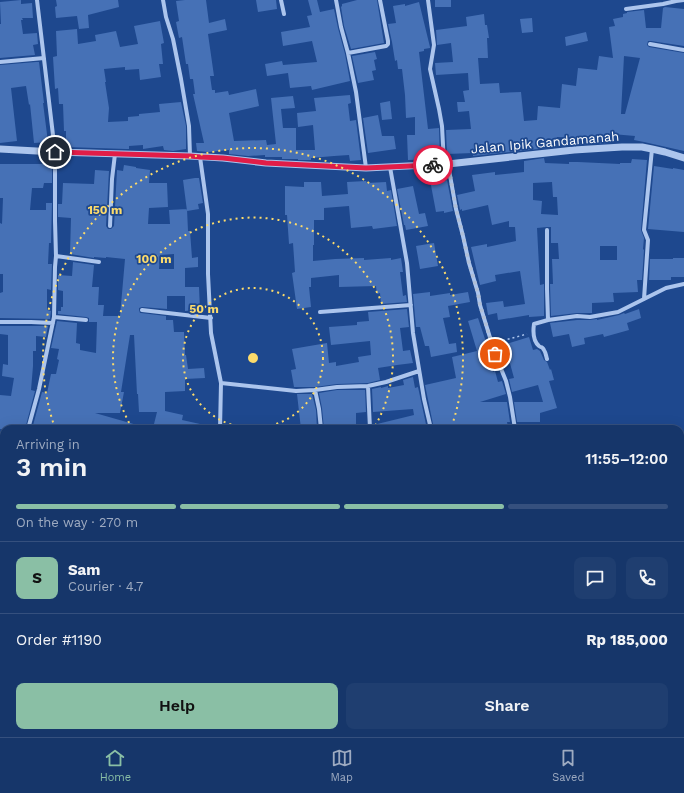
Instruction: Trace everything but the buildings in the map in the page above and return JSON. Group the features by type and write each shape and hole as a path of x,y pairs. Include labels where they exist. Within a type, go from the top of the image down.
{"street":[{"path":"29,425 39,388 54,317 56,256 55,152 38,0"},
{"path":"163,0 181,79 189,126 190,156"},
{"path":"282,0 284,14"},
{"path":"336,0 356,92 366,168"},
{"path":"348,53 386,46 388,44 380,0"},
{"path":"428,0 434,45 430,69 442,126 446,164 480,305 510,397 514,425"},
{"path":"626,9 684,0"},
{"path":"650,44 684,50"},
{"path":"0,62 44,58"},
{"name":"Jalan Ipik Gandamanah","path":"0,149 190,156 266,163 366,168 446,164 622,146 642,147 684,158"},
{"path":"644,299 648,240 644,230 652,149"},
{"path":"110,226 112,179 115,154"},
{"path":"200,157 208,214 208,274 211,333 221,383 220,425"},
{"path":"390,167 407,263 413,333 429,425"},
{"path":"547,230 548,320"},
{"path":"56,256 99,262"},
{"path":"547,359 543,348 538,345 532,332 534,324 548,320 577,316 590,317 618,312 666,288 684,284"},
{"path":"320,312 411,305"},
{"path":"142,310 210,318"},
{"path":"54,317 86,320"},
{"path":"0,322 53,323"},
{"path":"221,383 296,391 315,390 337,387 368,386 386,382 419,371"},
{"path":"368,386 370,425"},
{"path":"315,390 319,410 320,425"}],"path":[{"path":"492,344 532,332"}],"way so far":[{"path":"433,165 448,164 456,209 469,263 495,354"}],"route":[{"path":"55,152 190,156 266,163 366,168 433,165"}]}
